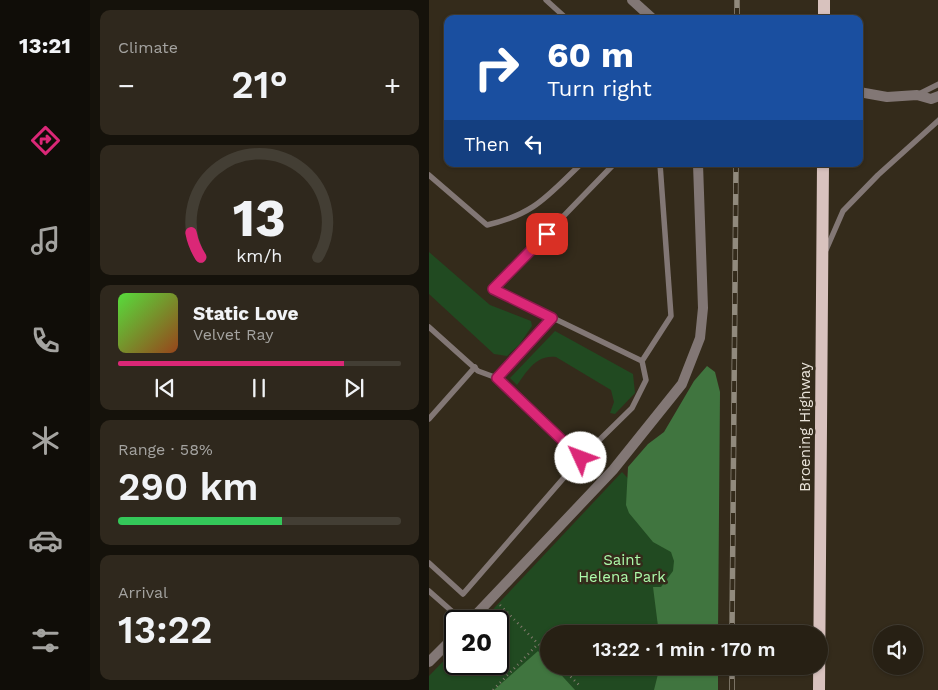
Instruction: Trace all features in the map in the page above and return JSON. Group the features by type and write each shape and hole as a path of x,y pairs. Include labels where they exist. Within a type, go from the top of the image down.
{"main road":[{"path":"824,0 824,15"},
{"name":"Broening Highway","path":"819,690 823,167"}],"street":[{"path":"632,0 649,15"},
{"path":"863,93 887,97 917,95 931,99 938,96"},
{"path":"480,610 613,470 682,384 700,338 703,308 698,167"},
{"path":"429,662 444,647"}],"lane":[{"path":"546,0 563,15"},
{"path":"917,95 938,84"},
{"path":"823,257 843,211 878,175 938,120"},
{"path":"429,175 487,225 509,220 534,208 578,167"},
{"path":"611,167 493,289 642,361"},
{"path":"429,563 463,594 581,458 632,408 646,380 642,361 671,316 660,167"},
{"path":"497,378 552,318"},
{"path":"429,326 475,367 497,378 581,458"},
{"path":"429,419 475,367"},
{"path":"429,591 451,610"}],"path":[{"path":"493,690 539,644 500,605 504,600 496,593"},
{"path":"570,675 580,686"}],"green space":[{"path":"429,252 490,305 531,321 532,326 519,345 507,356 494,354 429,294"},
{"path":"555,331 633,374 635,393 615,414 610,413 614,402 611,390 556,357 543,358 538,361 529,369 517,385 510,378"},
{"path":"707,366 715,372 720,392 718,625 658,625 653,587 661,587 673,571 674,561 671,552 653,542 629,513 626,505 628,467 648,444 664,432 694,381"},
{"name":"Saint Helena Park","path":"622,472 712,566 712,625 540,625 540,675 712,675 712,690 429,690 429,676 444,660 444,675 509,675 509,610 492,610"},
{"path":"538,651 540,653 540,675 561,675 575,690 494,690"},
{"path":"658,675 718,675 718,690 654,690"}],"railway":[{"path":"737,0 737,15"},
{"path":"732,625 736,167"},
{"path":"732,675 732,690"}],"route":[{"path":"547,234 493,289 552,318 497,378 581,458"}]}
